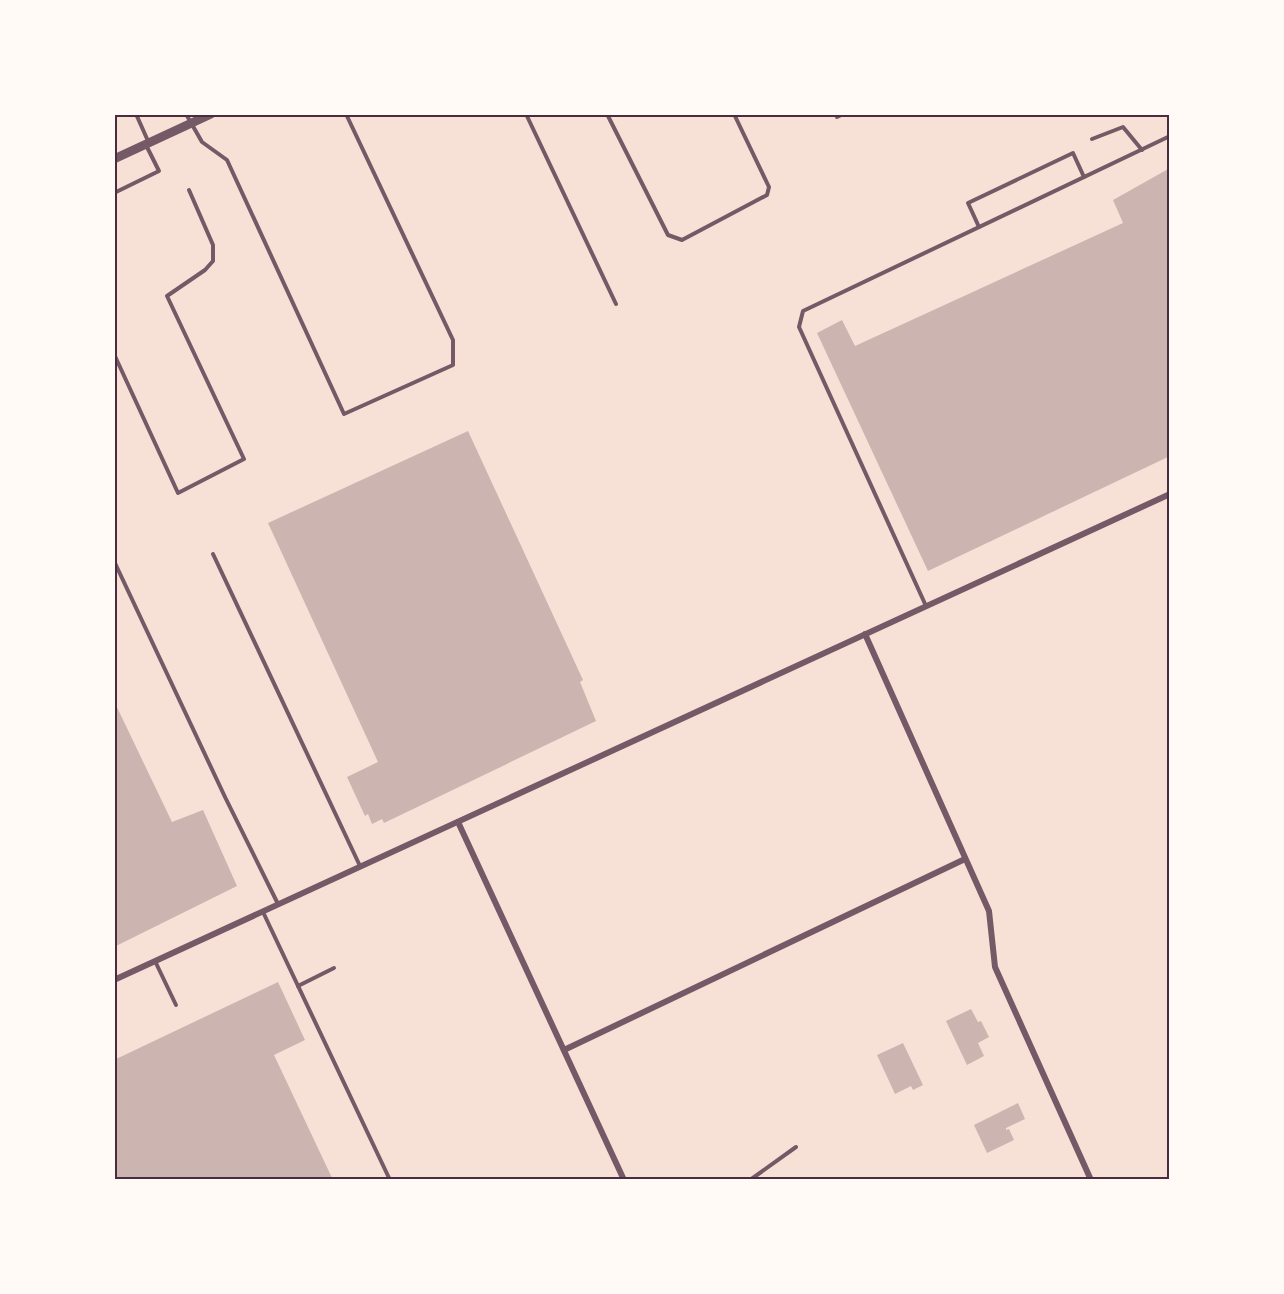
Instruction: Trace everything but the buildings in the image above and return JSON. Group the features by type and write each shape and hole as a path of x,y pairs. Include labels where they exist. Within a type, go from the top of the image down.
{"street":[{"path":"114,159 189,119 211,114"},
{"path":"114,980 1170,494"},
{"path":"865,634 989,911 995,967 1091,1180"},
{"path":"458,822 624,1180"},
{"path":"564,1050 965,859"}],"lane":[{"path":"114,193 159,171 136,114"},
{"path":"189,119 202,142 227,160 344,414 453,365 453,340 346,114"},
{"path":"526,114 616,304"},
{"path":"608,114 668,235 682,240 768,195 769,187 734,114"},
{"path":"837,117 843,114"},
{"path":"1092,139 1123,127 1142,150"},
{"path":"926,606 799,327 803,311 1170,136"},
{"path":"979,227 968,203 1073,153 1084,177"},
{"path":"114,354 177,493 244,459 167,296 206,270 213,261 213,245 189,190"},
{"path":"213,554 360,866"},
{"path":"114,561 278,904"},
{"path":"262,912 390,1180"},
{"path":"155,961 176,1005"},
{"path":"298,986 334,968"},
{"path":"750,1180 796,1147"}]}
